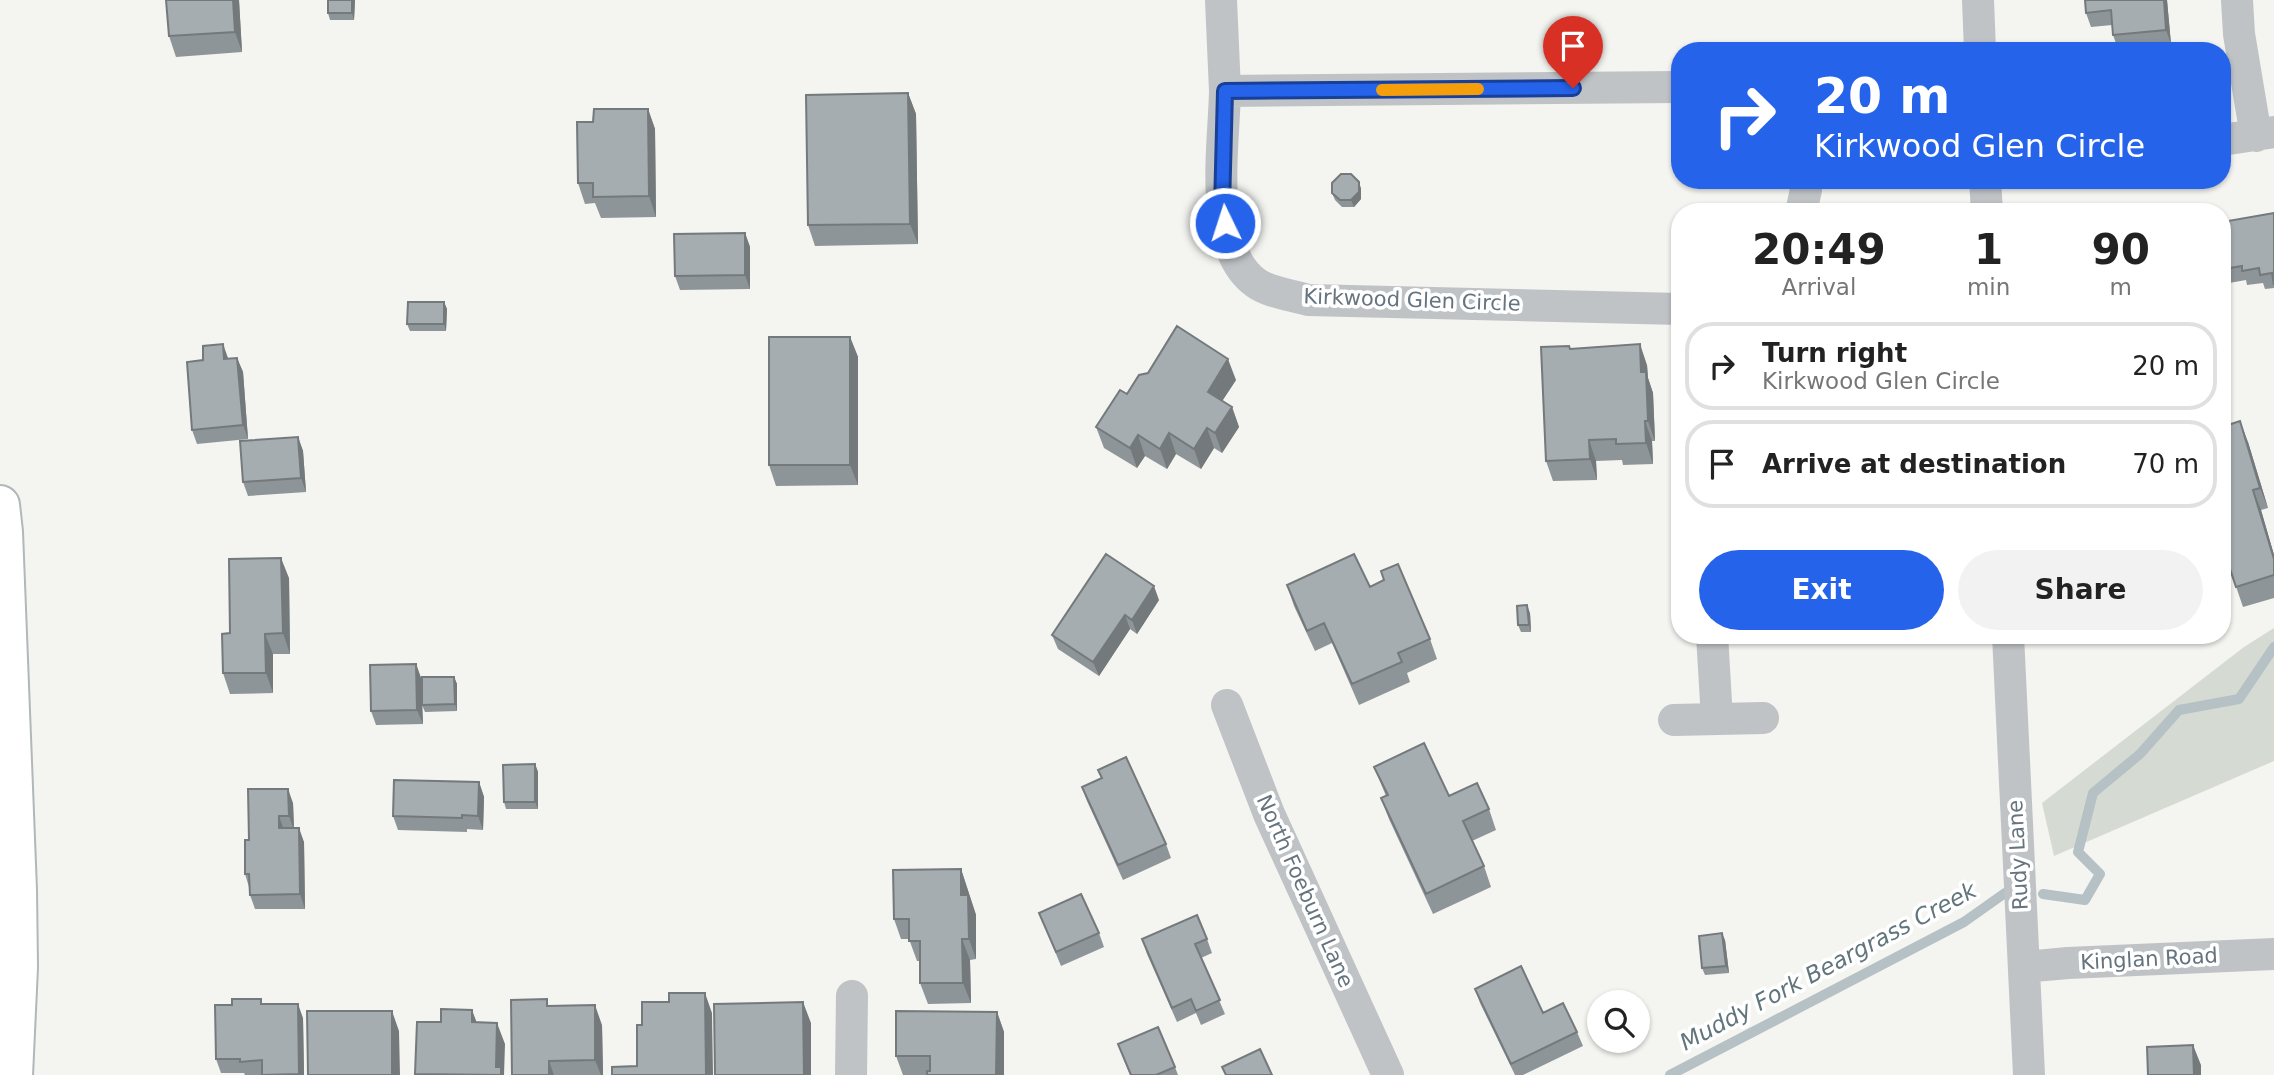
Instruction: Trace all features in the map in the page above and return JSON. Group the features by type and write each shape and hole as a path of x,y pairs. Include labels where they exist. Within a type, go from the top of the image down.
{"main road":[{"path":"0,505 18,890 9,965 13,1075"}],"street":[{"name":"Kirkwood Glen Circle","path":"1221,0 1225,91 1222,207 1228,239 1239,266 1257,284 1308,300 1671,309"},
{"path":"1978,0 1980,42"},
{"path":"2231,138 2265,134 2239,34 2237,0"},
{"path":"1225,91 1671,87"},
{"path":"1713,644 1717,719"},
{"name":"Rudy Lane","path":"2008,644 2029,1075"},
{"name":"North Foeburn Lane","path":"1227,705 1269,814 1388,1075"},
{"path":"1674,720 1763,718"},
{"name":"Kinglan Road","path":"2024,967 2274,954"},
{"path":"851,1075 852,996"}],"shaded area":[{"path":"2274,628 2274,761 2054,856 2042,803 2244,647"}],"building":[{"path":"166,0 233,0 235,32 169,36"},
{"path":"328,0 352,0 352,13 328,13"},
{"path":"2085,0 2164,0 2166,30 2113,35 2111,10 2086,13"},
{"path":"908,93 910,224 808,225 806,95"},
{"path":"594,109 648,109 649,196 593,197 593,183 578,183 577,122 593,122"},
{"path":"1341,174 1351,174 1359,182 1359,192 1351,200 1340,200 1332,193 1332,183"},
{"path":"2274,213 2274,285 2272,273 2260,275 2259,268 2242,271 2242,266 2231,268 2231,220"},
{"path":"745,233 745,275 675,276 674,234"},
{"path":"408,302 444,302 444,324 407,324"},
{"path":"1177,326 1228,359 1208,392 1232,407 1215,433 1207,428 1194,449 1169,433 1160,449 1138,435 1130,448 1096,427 1120,390 1127,394 1139,375 1148,373"},
{"path":"769,337 850,337 850,465 769,465"},
{"path":"223,344 224,359 237,358 243,425 192,430 187,362 203,360 203,346"},
{"path":"1640,344 1641,372 1646,372 1646,443 1616,444 1616,439 1589,440 1590,459 1546,461 1541,347 1569,346 1570,349"},
{"path":"2240,421 2260,488 2253,490 2274,559 2274,575 2236,587 2231,572 2231,424"},
{"path":"298,437 301,478 243,482 240,441"},
{"path":"1106,554 1154,586 1132,620 1125,615 1093,662 1052,635"},
{"path":"1354,554 1370,587 1384,580 1381,571 1398,564 1430,639 1398,653 1402,662 1352,684 1324,623 1307,631 1287,585"},
{"path":"281,558 283,633 265,634 266,673 223,673 222,634 230,633 229,559"},
{"path":"1527,605 1529,625 1518,625 1517,606"},
{"path":"416,664 417,710 371,711 370,665"},
{"path":"422,677 454,677 455,704 422,705"},
{"path":"1424,743 1449,796 1477,783 1489,809 1463,821 1484,866 1426,894 1381,798 1388,795 1374,767"},
{"path":"1126,757 1166,844 1118,865 1082,787 1102,778 1098,770"},
{"path":"535,764 535,802 504,802 503,765"},
{"path":"394,780 479,782 478,816 393,816"},
{"path":"248,789 288,789 289,816 279,816 279,828 299,828 300,894 250,895 249,874 245,874 245,840 249,840"},
{"path":"961,869 961,895 968,895 969,939 962,939 963,983 920,983 920,941 909,941 909,919 894,919 893,870"},
{"path":"1081,894 1099,933 1056,952 1039,913"},
{"path":"1197,915 1207,939 1195,944 1220,1000 1196,1011 1191,999 1172,1008 1142,939"},
{"path":"1722,933 1726,966 1702,968 1699,936"},
{"path":"1521,966 1543,1013 1563,1003 1577,1032 1511,1064 1475,989"},
{"path":"669,993 705,993 706,1075 612,1075 612,1067 637,1066 637,1025 642,1025 642,1002 669,1002"},
{"path":"232,999 261,999 261,1004 298,1004 299,1074 262,1075 262,1060 240,1062 240,1059 216,1059 215,1005 232,1005"},
{"path":"547,999 547,1006 595,1005 595,1060 549,1061 549,1075 512,1075 511,1000"},
{"path":"803,1002 804,1075 715,1075 714,1004"},
{"path":"441,1009 472,1010 472,1022 497,1023 496,1067 501,1067 501,1075 415,1074 417,1022 441,1022"},
{"path":"307,1011 392,1011 392,1075 308,1075"},
{"path":"896,1011 997,1012 996,1075 927,1075 927,1071 930,1071 930,1056 896,1056"},
{"path":"1158,1027 1175,1067 1156,1075 1131,1075 1118,1044"},
{"path":"2193,1045 2194,1075 2148,1075 2147,1047"},
{"path":"1260,1049 1272,1075 1226,1075 1222,1067"}],"waterway":[{"name":"Muddy Fork Beargrass Creek","path":"2043,894 2085,900 2100,874 2078,852 2093,793 2140,754 2179,710 2239,699 2274,647"},
{"name":"Muddy Fork Beargrass Creek","path":"1670,1075 1964,922 2005,893"}],"slow traffic":[{"path":"1382,90 1478,89"}],"route":[{"path":"1225,223 1222,207 1225,91 1573,88"}]}
